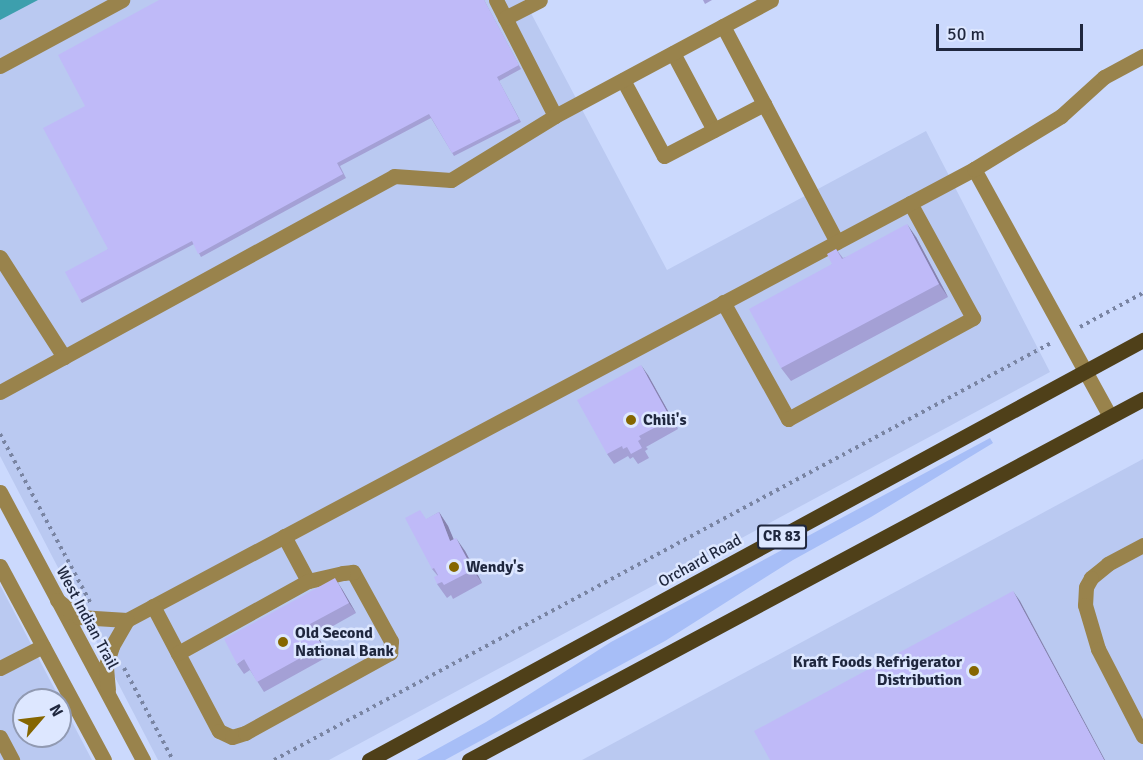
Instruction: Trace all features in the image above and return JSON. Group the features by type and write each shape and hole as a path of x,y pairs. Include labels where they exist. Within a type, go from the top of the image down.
{"main road":[{"name":"Orchard Road","path":"369,760 1143,340"},
{"path":"469,760 1143,399"}],"street":[{"path":"0,66 122,0"},
{"path":"496,0 555,116"},
{"path":"505,18 540,0"},
{"path":"0,392 394,176 452,180 555,116 771,0"},
{"path":"723,26 837,242"},
{"path":"673,53 714,130"},
{"path":"57,600 79,617 127,620 974,169 1061,116 1104,77 1143,56"},
{"path":"623,80 664,156 765,104"},
{"path":"974,169 1110,416"},
{"path":"723,302 788,419 974,318 910,203"},
{"path":"0,257 64,357"},
{"name":"West Indian Trail","path":"0,492 142,760"},
{"path":"284,536 308,581"},
{"path":"1143,545 1108,564 1091,578 1086,587 1085,604 1098,649 1143,736"},
{"path":"0,566 104,760"},
{"path":"153,606 219,731 232,737 245,733 390,653 391,640 352,572 308,581 178,653"},
{"path":"108,695 106,664 112,646 127,620"},
{"path":"0,668 43,646"},
{"path":"0,737 12,760"}],"path":[{"path":"1092,321 1143,293"},
{"path":"274,760 1036,351"},
{"path":"0,434 99,619"},
{"path":"112,646 173,760"}],"shaded area":[{"path":"0,0 524,0 667,270 926,131 1050,372 329,760 158,760 0,456"},
{"path":"0,0 38,0 0,20"},
{"path":"990,438 993,443 871,517 793,560 665,641 445,760 417,760 486,722 611,642"},
{"path":"1143,459 1143,760 582,760"},
{"path":"0,585 54,688 12,688 12,748 72,748 72,722 92,760 0,760"}],"building":[{"path":"159,0 484,0 519,65 497,77 519,119 452,153 429,114 337,163 343,174 198,254 192,241 80,300 65,272 108,249 43,128 85,106 58,55"},
{"path":"907,224 939,284 781,368 749,309 832,264 827,254 836,249 842,259"},
{"name":"Chili's","path":"641,365 671,419 639,436 641,439 638,441 642,448 631,454 627,447 623,449 622,446 607,454 577,400"},
{"name":"Wendy's","path":"420,510 426,519 439,512 450,541 456,538 473,570 444,585 442,582 437,584 434,577 438,575 434,568 432,569 405,518"},
{"name":"Old Second National Bank","path":"335,578 349,603 310,624 322,646 257,682 244,659 237,664 224,639"},
{"name":"Kraft Foods Refrigerator Distribution","path":"1013,591 1104,760 770,760 754,731"}],"place":[{"name":"Chili's","path":"631,420"},
{"name":"Wendy's","path":"454,567"},
{"name":"Old Second National Bank","path":"283,642"},
{"name":"Kraft Foods Refrigerator Distribution","path":"974,671"}]}
